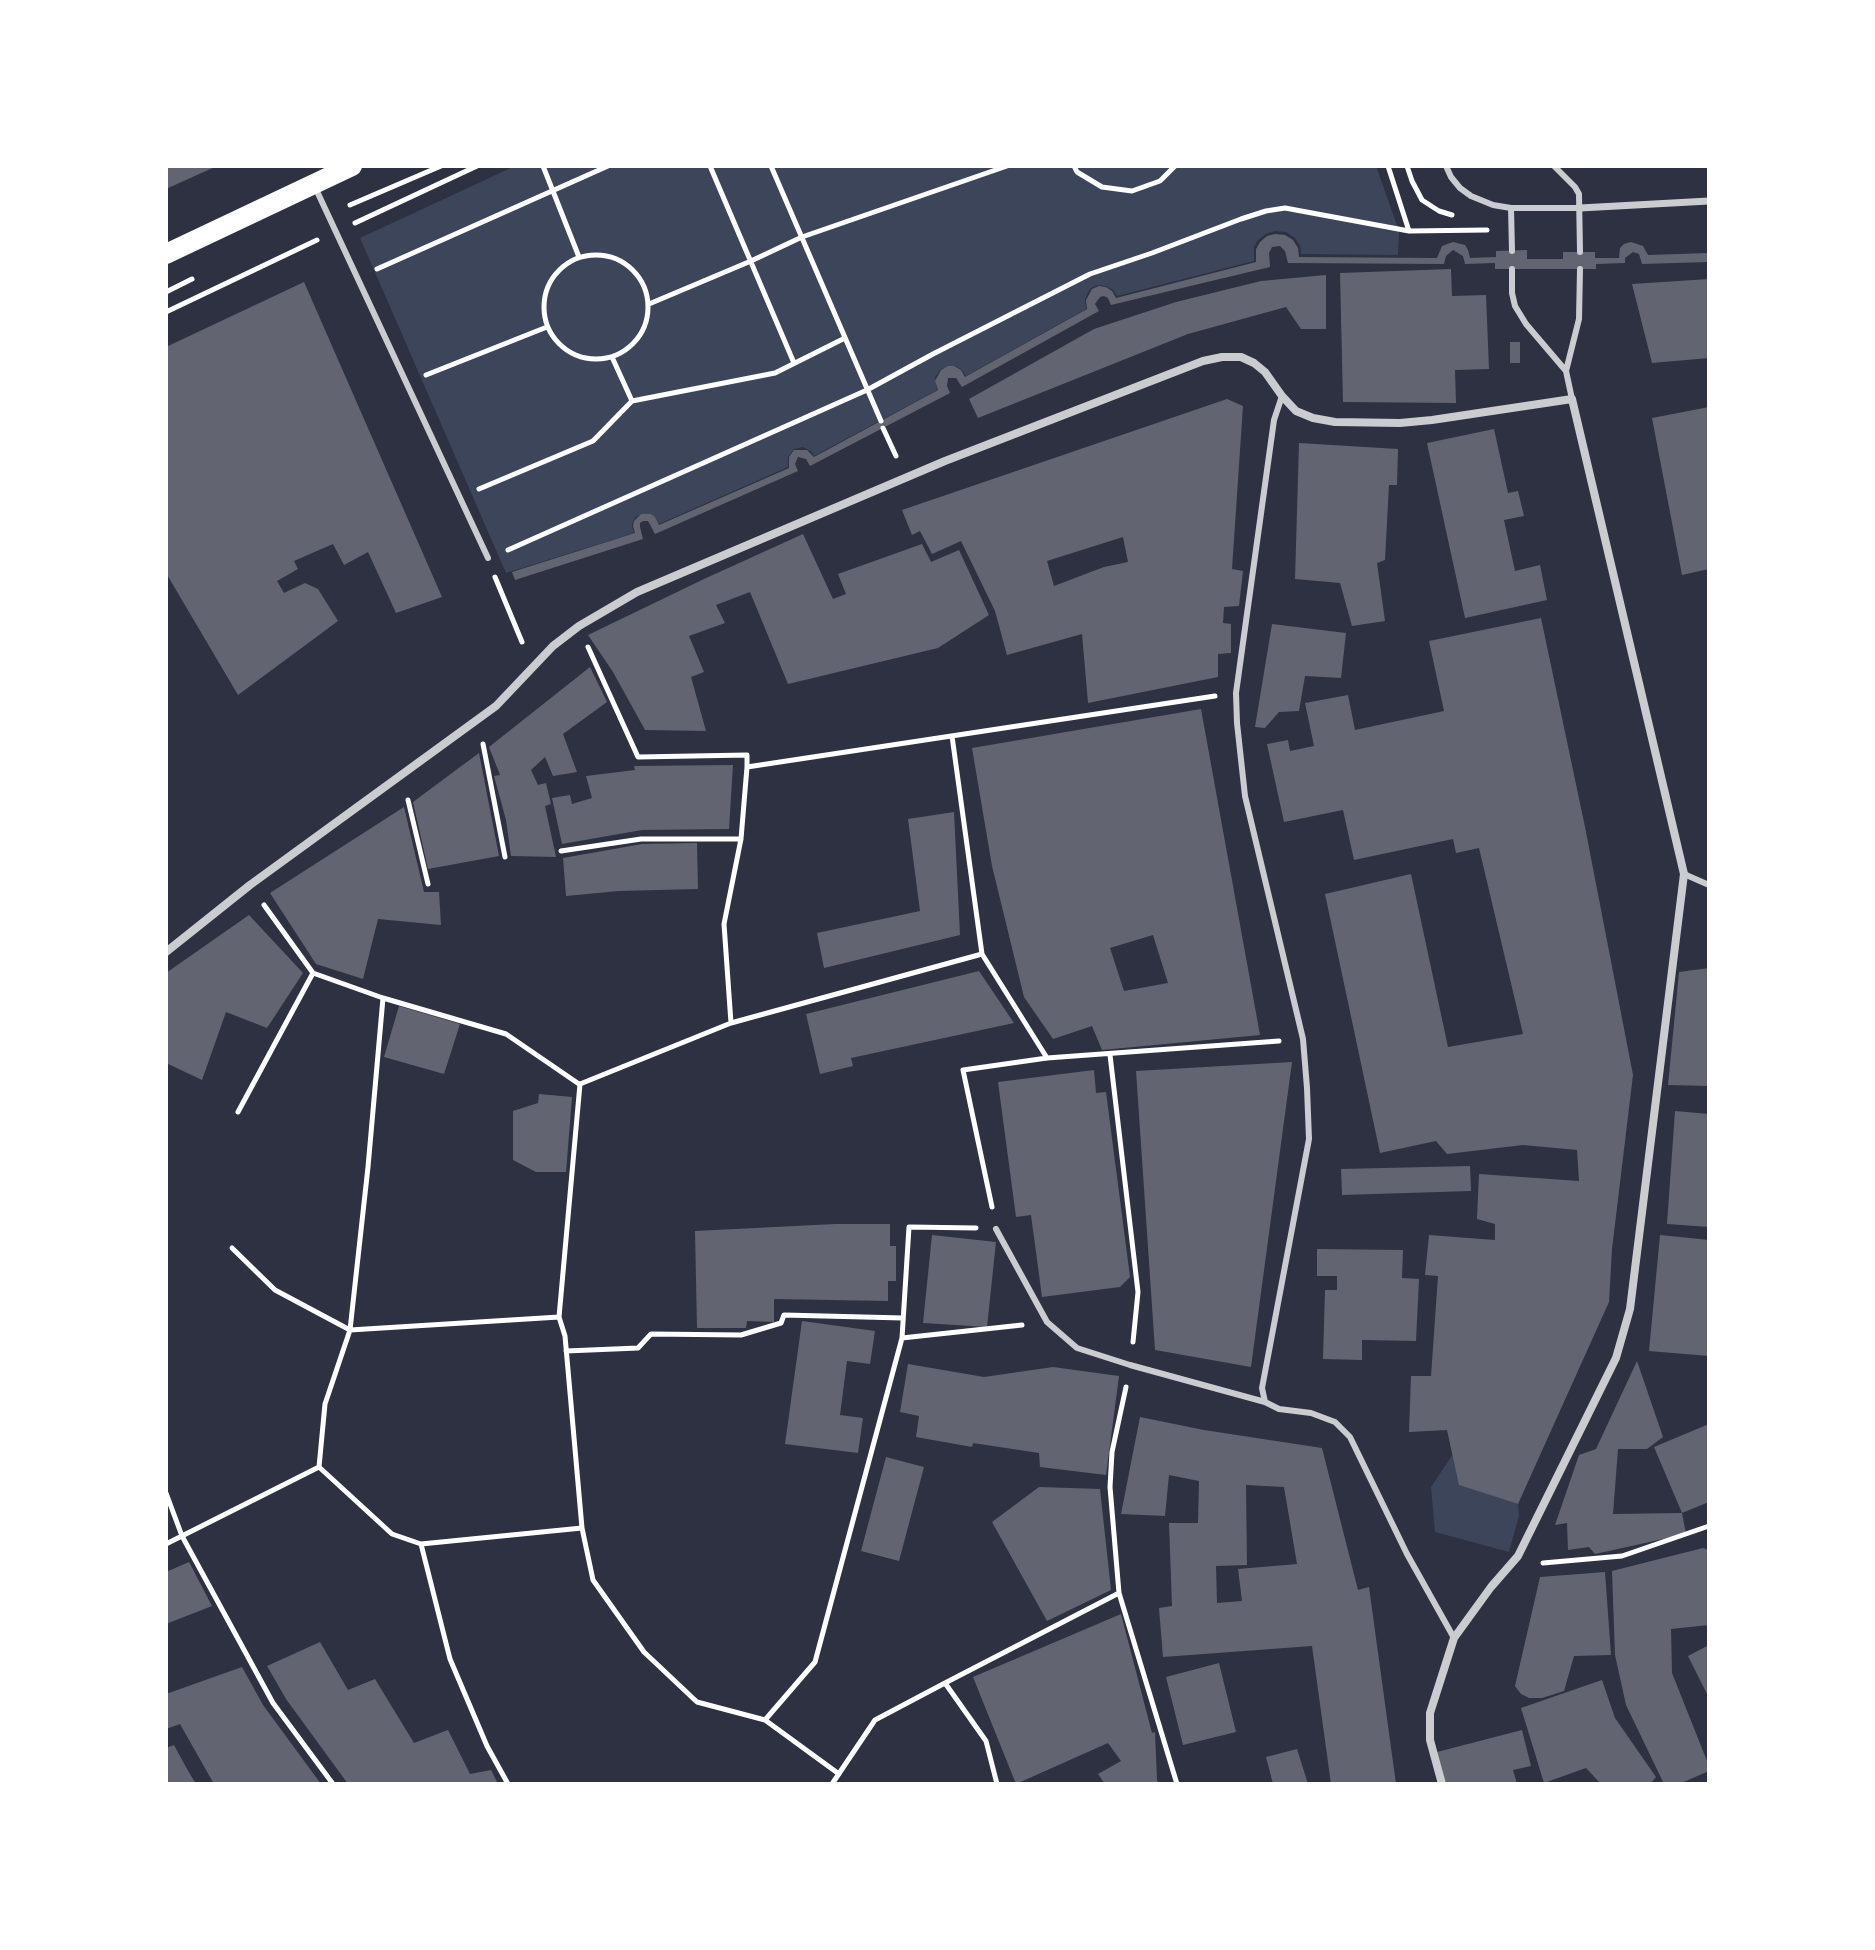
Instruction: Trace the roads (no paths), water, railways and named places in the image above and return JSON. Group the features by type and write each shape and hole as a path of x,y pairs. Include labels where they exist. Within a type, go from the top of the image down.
{"main road":[{"path":"166,254 352,166"}],"street":[{"path":"1580,208 1709,201"},
{"path":"166,952 250,885 496,706 553,646 579,626 637,592 905,477 1203,361 1222,357 1241,357 1254,363 1296,411 1335,422 1432,420 1572,399 1684,874 1630,1309 1616,1358 1518,1556 1454,1638 1430,1713 1430,1740 1442,1784"}],"lane":[{"path":"1446,166 1460,188 1493,205 1580,208"},
{"path":"1554,166 1575,187 1580,200 1580,252"},
{"path":"313,183 488,558"},
{"path":"1511,208 1512,251"},
{"path":"1512,269 1515,306 1526,324 1566,371"},
{"path":"1572,399 1566,371 1579,319 1580,269"},
{"path":"1265,1402 1262,1388 1309,1139 1303,1039 1245,796 1236,693 1274,420 1282,396"},
{"path":"1684,874 1709,885"},
{"path":"996,1229 1047,1322 1077,1348 1265,1402 1279,1409 1311,1413 1335,1422 1350,1437 1407,1554 1454,1638"}]}
